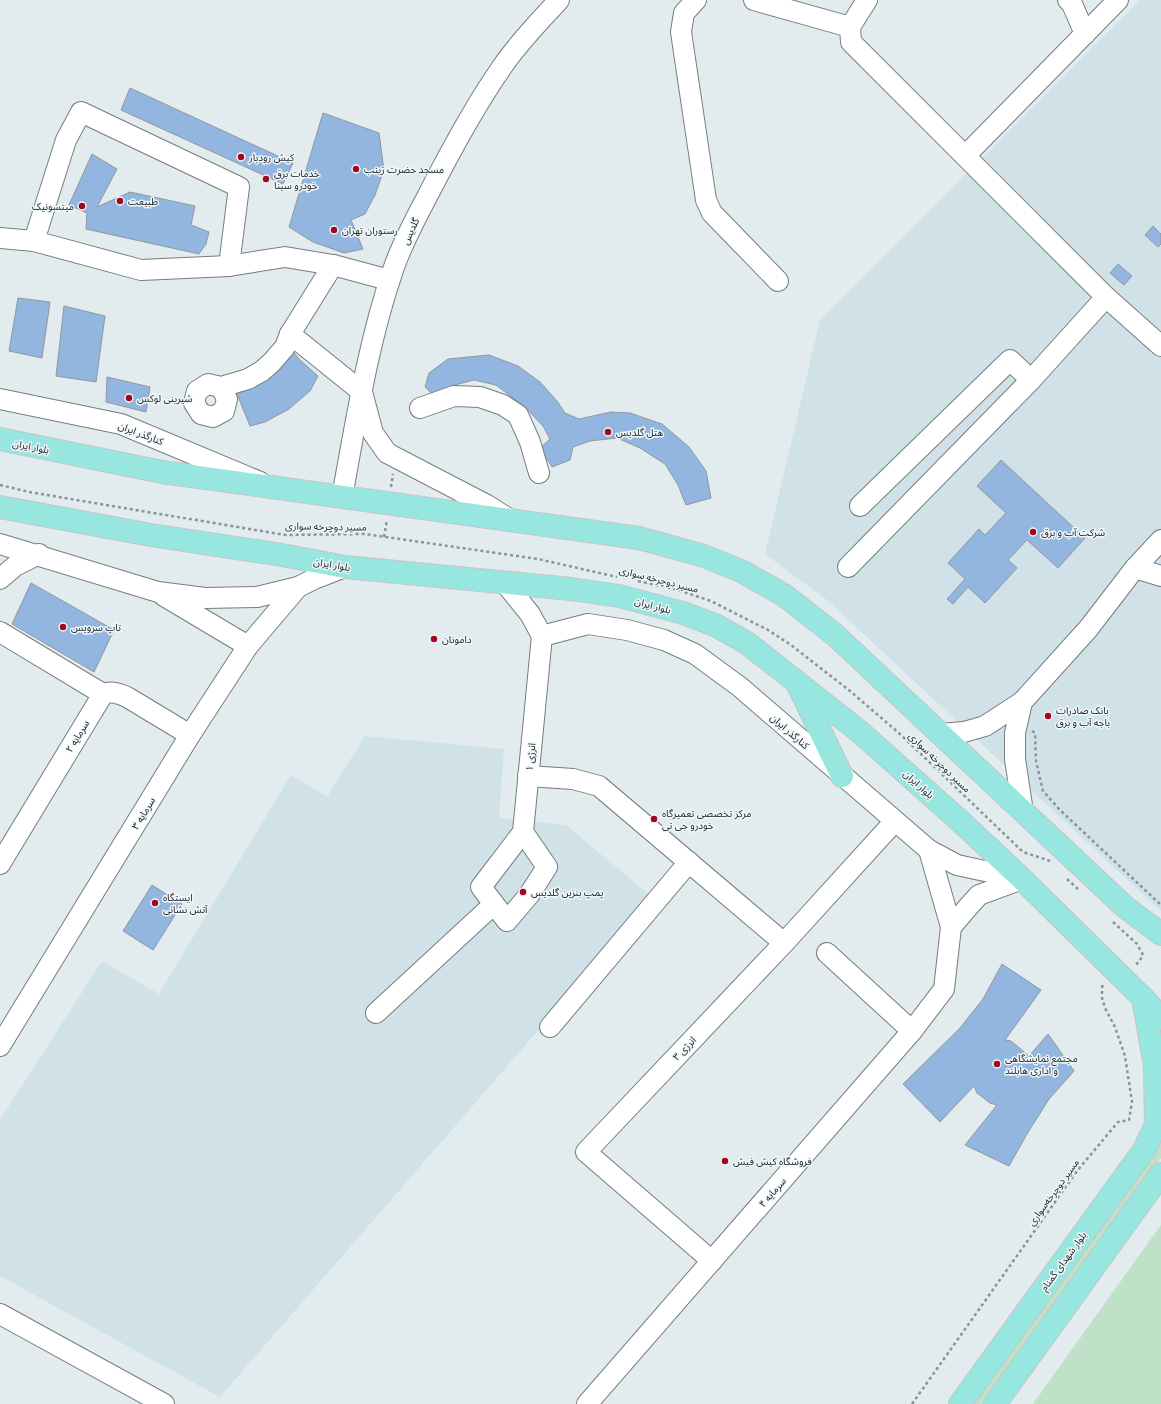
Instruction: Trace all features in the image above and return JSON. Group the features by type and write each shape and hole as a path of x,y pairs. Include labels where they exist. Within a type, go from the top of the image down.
{"main road":[{"name":"بلوار ایران","path":"0,439 162,472 639,538 704,556 741,571 784,595 835,635 1125,907 1161,934"},
{"name":"بلوار ایران","path":"0,507 151,535 282,555 345,567 571,589 619,596 683,614 714,625 747,643 860,732 960,821 1022,879 1113,977 1143,998 1161,1018"},
{"path":"795,681 842,776"},
{"path":"1143,998 1155,1066 1159,1119"},
{"name":"بلوار شهدای گمنام","path":"960,1404 1144,1150 1159,1119"},
{"path":"995,1404 1161,1174"}],"street":[{"name":"گلدیس","path":"342,497 362,392 378,319 393,268 411,227 472,114 502,67 532,29 558,0"},
{"path":"696,0 684,13 681,32 706,200 712,213 778,281"},
{"path":"754,0 850,27"},
{"path":"867,0 850,27 851,42 1106,297 1161,346"},
{"path":"1068,0 1072,4 1085,34"},
{"path":"965,156 1118,0"},
{"path":"34,241 66,140 81,112 239,187 230,266"},
{"path":"0,238 34,241 141,270 230,266 284,257 333,265 389,280"},
{"path":"221,387 248,379 262,371 272,362 285,347 290,334 333,265"},
{"path":"848,566 1030,380 1106,297"},
{"path":"290,334 362,392 373,433 387,453"},
{"path":"860,506 1010,360 1030,380"},
{"path":"420,408 454,396 480,397 503,405 518,415 530,442 539,474"},
{"name":"کنارگذر ایران","path":"0,399 121,424 275,488"},
{"path":"966,404 987,424"},
{"path":"351,449 365,448 387,453 487,505 512,521"},
{"path":"940,734 964,732 985,726 1022,702 1088,629 1135,568 1161,540"},
{"path":"0,544 39,554 158,592 205,598 257,598 298,588 314,579 345,567"},
{"path":"0,579 15,566 39,554"},
{"path":"1135,568 1161,576"},
{"path":"505,583 530,614 542,636"},
{"name":"سرمایه ۳","path":"0,1046 190,735 248,646 298,588"},
{"path":"158,592 248,646"},
{"name":"کنارگذر ایران","path":"542,636 588,624 627,630 664,640 695,654 740,687 894,822 929,850 957,865 1022,879"},
{"path":"0,632 103,694 110,692 119,693 190,735"},
{"name":"انرژی ۱","path":"523,832 542,636"},
{"name":"سرمایه ۲","path":"0,864 103,694"},
{"path":"1022,702 1014,733 1015,759 1023,812"},
{"path":"528,776 573,779 599,786 784,943"},
{"name":"انرژی ۳","path":"712,1261 586,1152 784,943 894,822"},
{"path":"523,832 547,867 529,895 507,921 494,904 481,887 523,832"},
{"path":"929,850 951,927"},
{"path":"550,1028 689,862"},
{"path":"951,927 980,895 1022,879"},
{"path":"376,1013 494,904"},
{"name":"سرمایه ۴","path":"587,1404 912,1031 944,989 951,927"},
{"path":"827,953 912,1031"},
{"path":"0,1314 164,1404"}],"path":[{"name":"مسیر دوچرخه سواری","path":"0,485 29,492 285,535 365,534 538,559 618,577"},
{"name":"مسیر دوچرخه سواری","path":"633,580 678,590 711,601 756,624 791,645 900,734 1023,852 1051,862"},
{"path":"1017,724 1035,733 1036,761 1043,791 1060,810 1161,905"},
{"path":"1065,876 1081,892"},
{"path":"1109,918 1137,944 1143,955 1139,962 1113,977"},
{"name":"مسیر دوچرخه‌سواری","path":"912,1404 1078,1171 1118,1122 1129,1120 1132,1102 1125,1056 1115,1027 1105,1008 1102,998 1102,988 1113,977"}],"shaded area":[{"path":"1140,0 1161,0 1161,911 827,600 765,554 820,320"},
{"path":"365,736 504,749 499,818 566,825 653,898 220,1397 0,1276 0,1120 102,961 159,994 291,775 327,797"}],"green space":[{"path":"1161,1132 1161,1158 984,1404 964,1404"},
{"path":"1161,1225 1161,1404 1033,1404"}],"building":[{"path":"130,88 293,163 283,184 121,110"},
{"path":"323,113 379,133 384,170 375,195 365,214 351,220 363,249 344,253 313,242 289,227"},
{"path":"92,154 117,169 97,207 130,192 195,206 191,225 209,232 206,244 199,254 86,229 87,213 69,205"},
{"path":"1153,226 1161,234 1161,244 1158,247 1145,235"},
{"path":"1118,264 1132,276 1124,285 1110,273"},
{"path":"18,298 50,302 42,358 9,351"},
{"path":"64,306 105,316 96,382 56,376"},
{"path":"291,349 299,359 318,376 310,391 289,409 265,422 250,426 235,389"},
{"name":"هتل گلدیس","path":"489,355 518,366 540,382 557,401 565,413 579,419 611,412 630,413 662,424 689,447 706,471 711,498 686,505 678,485 665,464 640,448 617,438 590,441 573,447 570,460 552,467 540,448 550,439 543,426 526,408 496,385 474,380 451,386 438,400 425,387 429,373 448,359"},
{"path":"107,377 150,387 146,412 106,402"},
{"name":"شرکت آب و برق","path":"1001,460 1085,538 1058,568 1027,540 1008,560 1017,568 985,603 968,587 953,604 947,599 965,579 948,563 979,529 985,535 1006,513 977,486"},
{"name":"تاپ سرویس","path":"31,583 114,630 94,672 12,624"},
{"path":"152,885 182,904 153,950 123,931"},
{"name":"مجتمع نمایشگاهی و اداری هابلند","path":"1002,964 1041,990 1005,1040 1011,1041 1029,1056 1048,1034 1074,1071 1049,1099 1009,1166 965,1145 997,1105 990,1103 977,1093 974,1086 940,1122 903,1084 960,1028 983,999"}],"place":[{"name":"کیش رودبار","path":"241,157"},
{"name":"مسجد حضرت زینب","path":"356,169"},
{"name":"خدمات برق خودرو سینا","path":"266,179"},
{"name":"طبیعت","path":"120,201"},
{"name":"میتسونیک","path":"82,206"},
{"name":"رستوران تهران","path":"334,230"},
{"name":"شيرينی لوكس","path":"129,398"},
{"name":"هتل گلدیس","path":"608,432"},
{"name":"شرکت آب و برق","path":"1033,532"},
{"name":"تاپ سرویس","path":"63,627"},
{"name":"دامونان","path":"434,639"},
{"name":"بانک صادرات باجه آب و برق","path":"1048,716"},
{"name":"مرکز تخصصی تعمیرگاه خودرو جی تی","path":"654,819"},
{"name":"پمپ بنزین گلدیس","path":"523,892"},
{"name":"ایستگاه آتش نشانی","path":"155,903"},
{"name":"مجتمع نمایشگاهی و اداری هابلند","path":"997,1064"},
{"name":"فروشگاه کیش فیش","path":"725,1161"}]}
